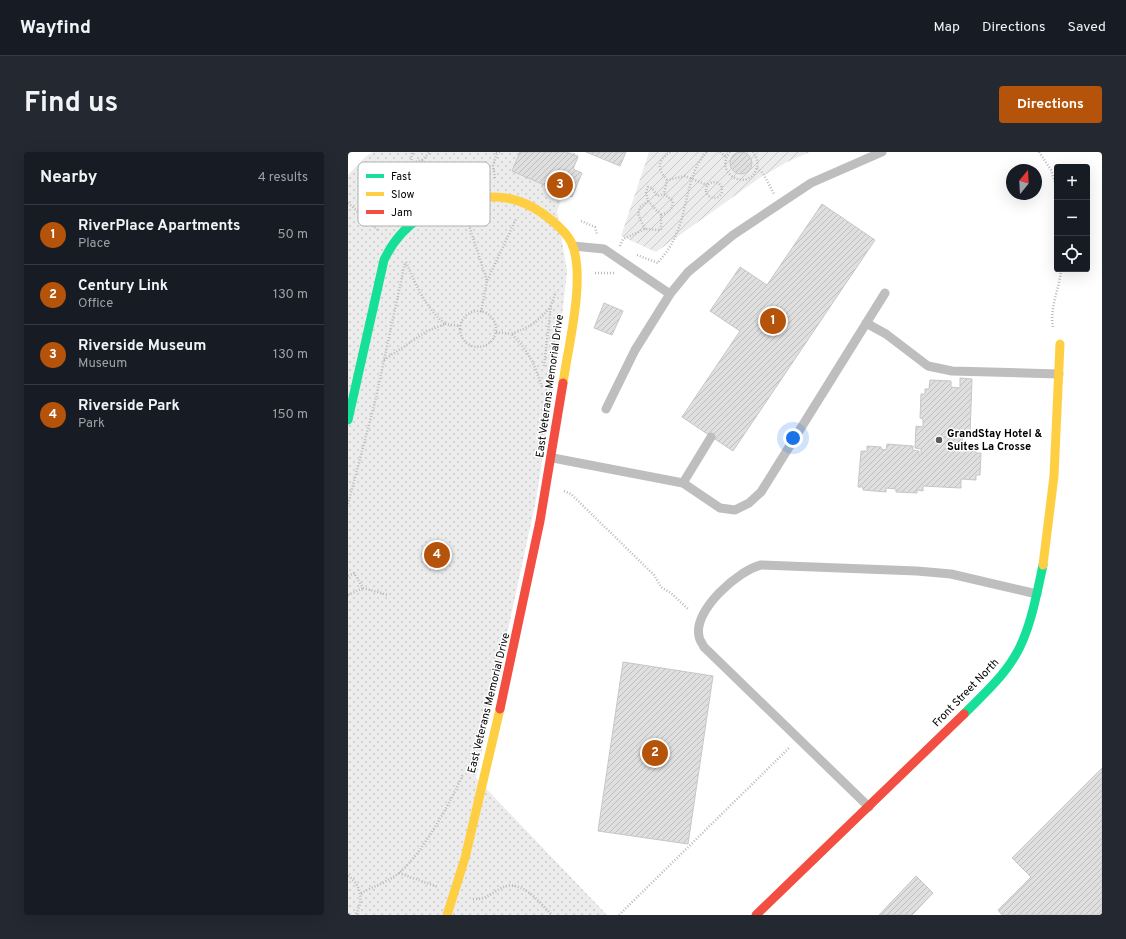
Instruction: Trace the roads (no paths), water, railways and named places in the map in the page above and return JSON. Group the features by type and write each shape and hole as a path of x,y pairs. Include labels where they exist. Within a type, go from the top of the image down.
{"street":[{"path":"490,195 497,195 524,202 554,223 573,246"},
{"path":"348,420 384,260 394,239 406,226"},
{"name":"East Veterans Memorial Drive","path":"447,915 464,868 516,645 552,458 576,283 573,246"},
{"name":"Front Street North","path":"756,915 870,807 993,685 1009,666 1026,632 1048,541 1060,344"}],"lane":[{"path":"606,409 635,350 670,294 688,272 733,235 810,183 882,152"},
{"path":"573,246 604,249 670,294"},
{"path":"552,458 683,483 720,508 735,510 749,503 761,492 885,293"},
{"path":"866,323 886,334 928,366 952,371 1059,374"},
{"path":"683,483 711,437"},
{"path":"870,807 704,647 698,636 700,621 704,613 720,592 751,568 761,565 917,571 951,574 1036,594"}],"place":[{"name":"Riverside Museum","path":"560,185"},
{"name":"RiverPlace Apartments","path":"773,321"},
{"name":"GrandStay Hotel & Suites La Crosse","path":"939,440"},
{"name":"Riverside Park","path":"437,555"},
{"name":"Century Link","path":"655,753"}]}
